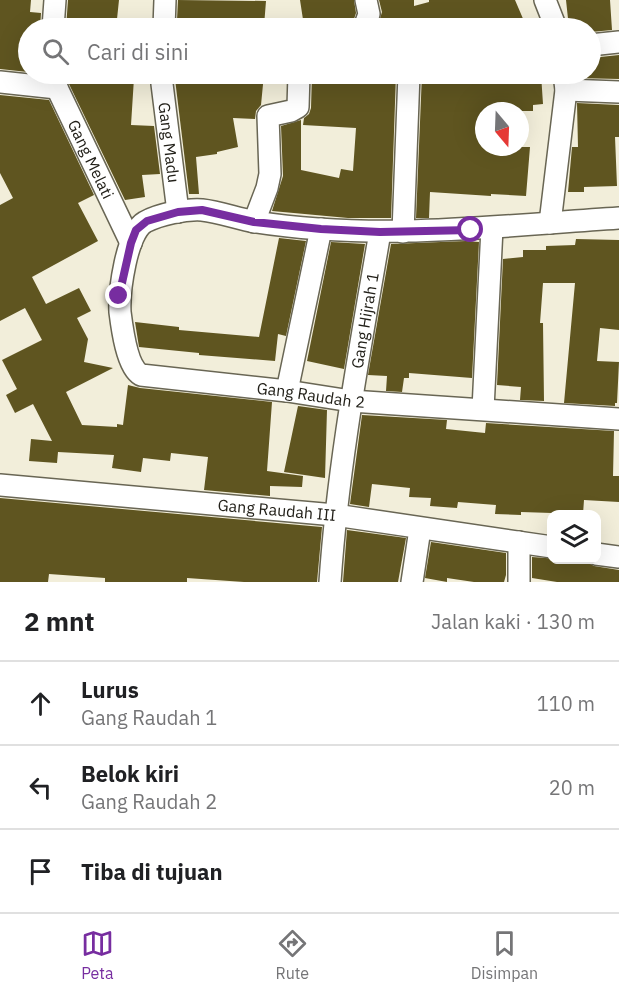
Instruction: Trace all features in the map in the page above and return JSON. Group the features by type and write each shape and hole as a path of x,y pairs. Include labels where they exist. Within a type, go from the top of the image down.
{"street":[{"path":"53,18 55,0"},
{"path":"164,18 165,0"},
{"path":"366,0 368,18"},
{"path":"545,0 552,18"},
{"path":"601,44 619,42"},
{"path":"0,82 18,82"},
{"name":"Gang Melati","path":"57,84 131,243"},
{"name":"Gang Madu","path":"162,84 178,212"},
{"path":"254,222 270,174 268,116 291,111 298,107 299,84"},
{"path":"403,232 409,84"},
{"path":"550,223 565,84"},
{"path":"576,84 619,92"},
{"path":"131,243 141,225 147,221 178,212 202,210 254,222 380,232 492,228 619,218"},
{"path":"483,410 492,228"},
{"path":"287,391 321,229"},
{"name":"Gang Hijrah 1","path":"330,582 335,515 351,401 380,232"},
{"name":"Gang Raudah 2","path":"131,243 119,296 131,365 136,372 146,376 287,391 351,401 619,419"},
{"name":"Gang Raudah III","path":"0,485 335,515 547,546"},
{"path":"412,582 420,529"},
{"path":"519,542 519,582"},
{"path":"601,555 619,557"}],"building":[{"path":"0,0 31,0 30,12 41,13 41,18 18,18 18,71 0,69"},
{"path":"68,0 119,0 117,18 67,18"},
{"path":"178,0 266,1 265,18 177,18"},
{"path":"300,0 354,0 354,18 303,18"},
{"path":"379,0 414,0 414,6 429,2 429,0 515,0 523,18 380,18 382,12"},
{"path":"566,0 610,0 612,30 601,31 601,18 568,18"},
{"path":"619,55 619,79 601,79 601,57"},
{"path":"69,84 134,84 131,125 154,126 160,174 142,175 145,197 125,200"},
{"path":"176,84 263,84 261,105 256,111 255,119 233,118 238,147 217,152 217,154 196,157 199,194 189,194"},
{"path":"312,84 396,84 391,218 348,218 272,211 283,176 281,126 301,120 301,170 339,178 341,169 353,171 356,128 303,125 304,118 309,114"},
{"path":"422,84 542,84 543,104 533,105 533,111 529,111 529,102 475,102 475,156 529,156 530,147 526,196 430,192 429,218 416,218"},
{"path":"0,95 49,100 94,195 78,203 98,241 32,277 46,304 79,288 91,311 77,318 88,339 84,362 113,368 66,392 82,425 117,427 117,424 123,425 128,385 272,402 267,471 303,476 302,487 270,486 270,496 204,490 208,457 171,453 170,461 143,458 141,472 112,468 114,455 58,452 57,463 29,461 31,439 52,441 33,404 15,413 6,395 17,389 2,360 42,340 25,308 0,321 0,205 13,198 0,173"},
{"path":"577,103 619,105 619,137 615,137 617,186 584,187 584,192 568,192 572,147 578,147"},
{"path":"279,238 306,241 286,336 278,334 275,361 199,355 199,353 139,347 135,322 179,327 179,330 259,337"},
{"path":"576,239 619,240 619,330 600,328 597,361 619,362 615,406 564,403 575,283 543,283 540,323 543,323 544,401 520,400 521,387 497,385 503,259 523,257 523,250 546,250 546,246 575,245"},
{"path":"331,242 365,244 344,369 307,361"},
{"path":"479,242 472,378 409,373 409,378 404,378 402,392 386,391 387,376 368,375 391,244"},
{"path":"298,406 327,410 325,478 284,472"},
{"path":"362,415 447,420 446,429 485,433 486,423 614,431 613,476 619,476 619,502 584,500 583,510 521,512 521,515 495,514 496,505 458,502 457,508 430,506 431,498 409,497 410,488 372,484 369,507 350,504"},
{"path":"0,498 322,527 317,582 244,582 187,578 187,582 105,582 105,578 49,574 48,582 0,582"},
{"path":"347,530 406,538 398,582 343,582"},
{"path":"431,542 506,553 504,582 474,582 447,578 447,582 425,578"},
{"path":"532,557 547,558 547,564 591,564 619,570 619,582 557,582 532,578"}],"route":[{"path":"119,296 136,230 147,221 178,212 202,210 254,222 321,229 380,232 471,230"}]}
